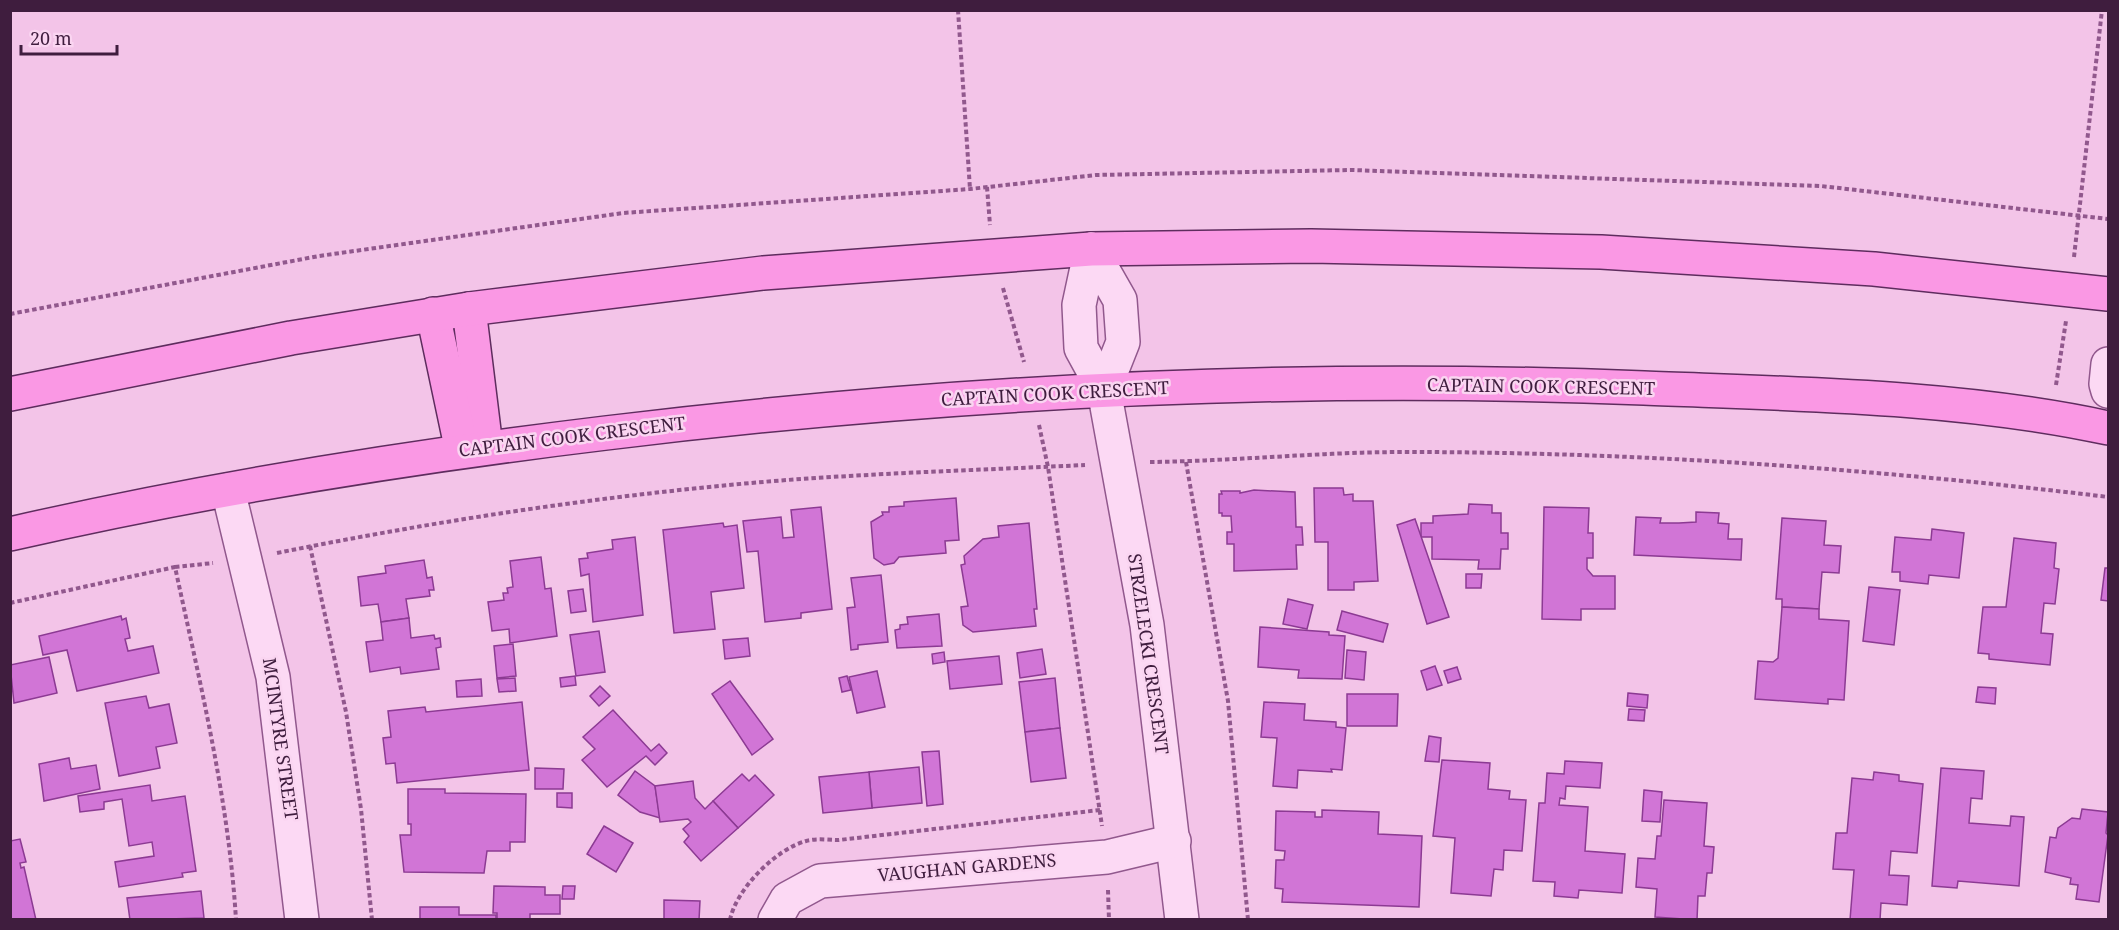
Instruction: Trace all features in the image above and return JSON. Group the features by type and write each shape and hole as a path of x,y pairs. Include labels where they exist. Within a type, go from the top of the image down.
{"main road":[{"path":"10,394 291,338 469,309 764,273 1091,249 1311,246 1601,252 1874,268 2109,294"},
{"path":"469,309 474,449"},
{"path":"433,314 474,449"},
{"name":"CAPTAIN COOK CRESCENT","path":"10,534 228,490 474,449 792,411 1032,393 1532,384 1933,404 2051,415 2109,428"}],"street":[{"path":"1091,249 1120,300 1123,342 1104,390"},
{"path":"2109,364 2106,384 2109,391"},
{"name":"STRZELECKI CRESCENT","path":"1104,390 1147,625 1182,920"},
{"name":"MCINTYRE STREET","path":"228,490 273,677 302,920"},
{"name":"VAUGHAN GARDENS","path":"775,920 787,898 820,881 1107,857 1174,841"}],"path":[{"path":"958,10 970,189"},
{"path":"2051,415 2070,290 2102,10"},
{"path":"10,314 319,256 623,213 970,189 1096,175 1351,170 1821,186 2109,219"},
{"path":"993,255 1032,393 1048,466 1107,857"},
{"path":"1248,920 1228,701 1186,462 1404,452 1603,458 1807,468 1992,483 2109,497"},
{"path":"243,559 451,519 614,498 774,481 1092,464"},
{"path":"310,546 346,712 361,809 372,920"},
{"path":"10,603 175,567 210,729 236,920"}],"building":[{"path":"1314,488 1343,488 1344,495 1353,494 1353,501 1373,501 1378,581 1354,582 1354,590 1328,590 1328,542 1315,542"},
{"path":"1254,490 1295,492 1296,527 1302,527 1303,545 1296,545 1297,569 1234,571 1234,544 1227,544 1227,532 1232,532 1231,516 1222,516 1222,513 1219,513 1219,494 1222,494 1221,491 1240,491 1240,493"},
{"path":"956,498 959,540 945,541 946,553 899,557 894,563 884,565 874,558 871,522 883,515 882,512 889,512 889,507 904,506 904,502"},
{"path":"1469,504 1492,505 1492,513 1501,513 1501,533 1508,533 1508,549 1501,549 1500,569 1478,569 1479,560 1432,559 1432,537 1421,537 1421,523 1433,523 1433,516 1468,514"},
{"path":"821,507 832,609 801,613 801,618 765,622 758,551 747,552 743,521 781,517 783,538 794,537 791,510"},
{"path":"1544,507 1589,508 1588,533 1593,533 1593,558 1587,558 1587,569 1593,576 1615,576 1615,609 1581,609 1581,620 1542,619"},
{"path":"1696,512 1719,513 1718,523 1729,524 1728,539 1742,539 1741,560 1634,555 1636,517 1661,518 1660,523 1696,522"},
{"path":"1782,518 1826,521 1824,545 1841,546 1839,573 1822,572 1819,609 1782,607 1782,599 1776,599"},
{"path":"1415,519 1449,617 1427,624 1397,525"},
{"path":"723,523 724,527 737,525 744,588 711,592 715,629 674,633 663,530"},
{"path":"1029,523 1037,609 1034,609 1036,626 973,632 963,625 961,607 968,606 961,565 965,564 964,556 983,539 999,537 998,526"},
{"path":"1932,529 1964,533 1959,578 1929,575 1928,584 1900,581 1900,572 1892,572 1895,537 1931,540"},
{"path":"635,537 643,615 593,622 589,574 581,576 579,559 588,558 587,553 613,549 612,540"},
{"path":"2014,538 2056,543 2054,568 2059,569 2055,604 2044,603 2041,633 2053,634 2050,665 1989,659 1989,654 1978,653 1983,607 2006,607"},
{"path":"541,557 545,589 551,588 557,636 510,643 509,629 492,631 488,602 504,600 503,593 508,593 507,588 513,587 510,561"},
{"path":"424,560 427,578 432,577 434,590 429,590 430,596 406,599 409,618 381,622 378,604 361,606 358,577 386,573 385,566"},
{"path":"2105,568 2108,568 2108,601 2101,600"},
{"path":"1466,574 1482,574 1481,588 1466,588"},
{"path":"881,575 888,642 858,645 858,649 851,650 847,608 855,607 851,578"},
{"path":"1869,587 1900,590 1894,645 1863,641"},
{"path":"583,589 586,611 571,613 568,591"},
{"path":"1288,599 1313,605 1307,629 1283,624"},
{"path":"1782,607 1819,609 1819,619 1849,621 1844,700 1828,699 1828,704 1755,699 1758,661 1773,662 1778,658"},
{"path":"1342,611 1388,624 1383,642 1337,630"},
{"path":"939,614 942,646 897,648 895,630 900,629 900,625 908,624 907,617"},
{"path":"121,616 122,620 126,618 130,638 125,639 128,651 153,646 159,673 77,691 67,650 43,655 39,636"},
{"path":"409,618 411,638 434,635 435,639 440,638 441,647 436,648 439,669 401,674 400,667 370,672 366,642 383,640 381,622"},
{"path":"1260,627 1329,632 1329,635 1345,636 1342,679 1298,678 1299,670 1258,667"},
{"path":"599,631 605,672 576,676 570,635"},
{"path":"748,638 750,656 725,659 723,640"},
{"path":"513,644 516,676 497,678 494,646"},
{"path":"1042,649 1046,674 1020,678 1017,653"},
{"path":"1347,650 1366,652 1364,680 1345,678"},
{"path":"944,652 945,662 933,664 932,654"},
{"path":"999,656 1002,684 950,689 947,661"},
{"path":"49,657 57,693 14,703 10,665"},
{"path":"1435,666 1442,685 1427,690 1421,671"},
{"path":"1457,667 1461,679 1448,683 1444,671"},
{"path":"877,671 885,707 857,713 849,677"},
{"path":"575,676 576,685 561,687 560,678"},
{"path":"847,676 851,690 842,692 839,678"},
{"path":"515,678 516,691 499,692 497,679"},
{"path":"1055,678 1060,728 1025,732 1019,682"},
{"path":"481,679 482,696 457,697 456,681"},
{"path":"730,681 773,739 752,755 712,694"},
{"path":"600,686 610,696 599,706 590,696"},
{"path":"1978,687 1996,688 1995,704 1976,702"},
{"path":"1628,693 1648,695 1647,708 1627,706"},
{"path":"1347,694 1398,694 1397,726 1347,726"},
{"path":"146,696 149,708 169,704 177,743 156,747 160,768 119,776 105,703"},
{"path":"522,702 529,770 397,783 395,763 386,764 383,738 391,737 388,711 425,707 426,712"},
{"path":"1264,702 1305,704 1304,720 1336,722 1336,727 1346,728 1342,770 1331,769 1332,772 1298,770 1297,788 1273,786 1277,738 1261,737"},
{"path":"1629,709 1645,710 1644,721 1628,720"},
{"path":"613,710 651,751 659,744 667,753 655,765 646,756 607,787 582,760 595,749 583,737"},
{"path":"1060,728 1066,778 1031,782 1025,732"},
{"path":"1429,736 1441,738 1439,762 1425,761"},
{"path":"939,751 943,804 927,806 922,752"},
{"path":"69,758 71,769 96,765 100,789 44,801 39,764"},
{"path":"1442,760 1490,763 1488,789 1510,791 1509,799 1526,800 1522,851 1504,850 1503,870 1494,869 1491,896 1451,893 1455,838 1433,836"},
{"path":"1565,761 1602,763 1600,788 1566,786 1565,799 1560,798 1559,805 1588,807 1585,851 1625,854 1622,893 1579,890 1578,898 1554,896 1555,882 1533,881 1539,803 1545,803 1547,773 1564,774"},
{"path":"919,767 922,803 872,808 869,772"},
{"path":"535,768 564,769 563,789 535,789"},
{"path":"1941,768 1984,771 1982,799 1971,798 1969,823 2010,826 2011,816 2024,817 2019,886 1958,881 1957,888 1932,886"},
{"path":"635,771 655,786 660,818 640,812 618,795"},
{"path":"869,772 872,808 823,813 819,777"},
{"path":"1874,772 1899,775 1899,781 1923,784 1917,853 1891,851 1889,875 1909,876 1907,905 1881,903 1880,920 1850,920 1854,870 1833,869 1836,833 1847,833 1852,778 1873,780"},
{"path":"742,774 749,781 755,775 774,795 738,828 713,801"},
{"path":"693,781 695,798 705,809 713,801 738,828 701,861 684,842 689,836 683,829 691,822 688,819 660,822 655,786"},
{"path":"150,785 152,801 185,796 196,871 182,873 183,877 119,887 115,862 154,856 152,842 129,846 122,799 104,802 104,809 80,812 78,796"},
{"path":"408,789 445,789 445,793 526,794 525,842 510,842 510,851 487,851 484,873 404,872 400,835 411,835 411,824 408,824"},
{"path":"1644,790 1662,792 1660,822 1642,821"},
{"path":"557,793 572,793 572,808 557,807"},
{"path":"1664,800 1707,803 1704,846 1714,847 1712,873 1707,873 1705,896 1698,896 1697,920 1655,917 1657,889 1636,887 1638,858 1655,859 1657,836 1661,836"},
{"path":"2082,809 2108,812 2106,833 2108,835 2099,902 2076,899 2078,885 2070,884 2071,878 2045,872 2050,837 2056,838 2058,828 2072,818 2080,819"},
{"path":"1322,810 1379,812 1378,834 1422,836 1419,907 1282,902 1283,889 1275,888 1276,860 1284,860 1285,851 1275,850 1276,811 1315,812 1315,817 1322,817"},
{"path":"604,826 633,843 616,872 587,854"},
{"path":"20,839 26,862 20,863 21,868 24,867 36,920 10,920 10,841"},
{"path":"494,886 545,887 545,895 560,895 560,914 530,914 530,920 497,919 497,913 493,913"},
{"path":"563,886 575,886 574,899 562,899"},
{"path":"201,891 204,918 130,920 127,898"},
{"path":"664,900 700,901 699,920 664,920"},
{"path":"420,907 459,907 459,915 496,915 496,920 420,920"}]}
